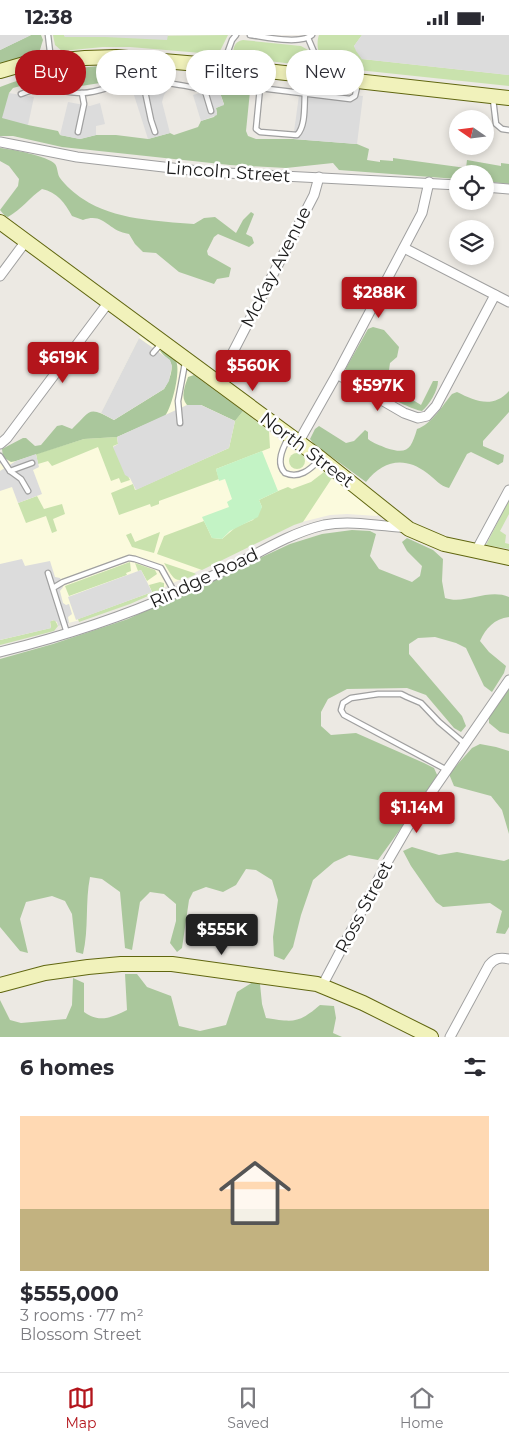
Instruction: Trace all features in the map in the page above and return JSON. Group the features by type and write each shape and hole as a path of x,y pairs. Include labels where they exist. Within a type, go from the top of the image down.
{"street":[{"path":"86,58 116,57 186,63"},
{"path":"0,71 15,67"},
{"path":"0,81 15,76"},
{"path":"364,82 509,98"},
{"name":"Lincoln Street","path":"0,142 77,157 164,168 207,172 449,184"},
{"name":"McKay Avenue","path":"217,383 314,195 319,177"},
{"path":"294,439 337,374 404,248 422,213 429,183"},
{"path":"494,188 509,189"},
{"name":"North Street","path":"0,222 108,303 158,348 186,360 294,439 409,529 439,542 509,558"},
{"path":"0,276 26,241"},
{"path":"404,248 509,302"},
{"path":"337,374 404,413 418,418 427,416 436,406 495,295"},
{"path":"0,444 7,438 108,303"},
{"path":"476,551 509,490"},
{"name":"Rindge Road","path":"0,652 115,617 175,593 285,538 314,528 330,524 355,523 409,529"},
{"name":"Ross Street","path":"322,985 389,859 408,828 509,680"},
{"path":"450,1037 489,965 494,959 502,957 509,959"},
{"path":"0,985 45,973 88,967 151,963 172,964 284,978 322,985 431,1037"}],"lane":[{"path":"48,35 50,50"},
{"path":"228,50 236,35"},
{"path":"250,35 297,40 310,36 314,50"},
{"path":"78,132 84,104 82,95"},
{"path":"145,95 155,132"},
{"path":"207,95 211,111"},
{"path":"259,95 256,129 260,132 297,135 302,127 305,95"},
{"path":"320,95 350,99 355,95"},
{"path":"492,96 496,124 502,129 509,130"},
{"path":"180,423 178,401 186,360"},
{"path":"294,439 282,448 281,467 285,473 293,475 303,473 312,468 320,459"},
{"path":"0,456 10,471 21,479 28,491"},
{"path":"10,471 32,463"},
{"path":"53,588 63,582 132,558 161,568 175,593"},
{"path":"48,573 67,633"},
{"path":"447,770 344,715 341,710 343,703 351,698 378,694 407,697 421,703 444,727 465,744"}],"shaded area":[{"path":"0,35 31,35 0,50"},
{"path":"64,35 168,35 167,40 65,37"},
{"path":"362,35 509,35 509,75 364,59 364,50 356,50 354,46"},
{"path":"9,93 34,97 28,125 2,118"},
{"path":"134,95 164,95 162,102 170,133 148,139"},
{"path":"193,95 221,95 224,105 216,108 217,115 201,121"},
{"path":"299,95 363,96 357,144 293,139"},
{"path":"68,102 90,106 100,103 105,124 96,126 96,135 80,139 60,135"},
{"path":"140,336 379,513 377,516 330,515 294,524 157,591 80,620 0,641 0,464 96,423"},
{"path":"139,338 170,360 172,366 169,381 164,389 114,420 101,413"},
{"path":"187,405 201,405 235,421 229,448 136,490 130,478 125,475 113,447 118,444 117,437"},
{"path":"36,454 39,467 33,470 42,494 18,503 12,487 0,491 0,471 16,461"},
{"path":"22,559 25,566 50,561 55,577 60,578 63,587 60,591 63,603 69,604 72,614 68,617 69,623 58,626 57,622 53,620 50,622 51,628 0,640 0,564"},
{"path":"141,570 152,592 76,620 68,597"}],"green space":[{"path":"31,35 41,35 43,40 40,50 15,50 15,62 0,68 0,50"},
{"path":"53,35 64,35 65,37 228,35 220,50 186,50 186,52 130,47 103,47 61,50 55,45"},
{"path":"319,35 362,35 354,46 356,50 319,50"},
{"path":"243,40 301,46 308,50 286,50 286,63 276,62 276,50 234,50 238,42"},
{"path":"364,59 509,75 509,86 364,71"},
{"path":"96,66 96,84 86,85 86,68"},
{"path":"15,82 15,87 9,93 28,125 58,131 60,135 80,139 96,135 116,135 148,139 170,133 174,135 198,127 201,121 214,117 217,113 216,108 224,104 221,95 250,95 246,131 248,136 256,139 293,139 357,144 369,149 367,160 393,161 393,158 449,166 449,178 339,170 333,163 286,168 230,165 62,147 13,136 0,136 0,87"},
{"path":"0,148 29,153 51,161 55,164 60,178 77,195 95,206 122,215 194,224 204,218 215,217 236,233 243,220 251,212 254,214 246,234 252,237 254,243 249,247 218,234 214,237 207,251 208,255 231,268 229,277 217,279 214,284 179,272 156,253 143,252 129,234 101,220 90,218 83,220 72,216 60,199 47,190 42,189 13,214 8,217 5,216 0,210 18,186 19,179 9,166 0,161"},
{"path":"467,160 501,166 501,163 509,164 509,184 494,182 494,165 466,165"},
{"path":"373,327 384,330 399,347 397,357 390,363 387,384 421,405 433,381 438,381 433,397 422,411 406,406 383,394 346,371 368,329"},
{"path":"160,351 173,357 177,366 175,389 165,416 117,437 84,439 11,462 3,457 2,449 23,438 26,438 35,446 41,445 57,426 62,425 72,429 90,412 99,413 114,420 164,389 172,369 168,359"},
{"path":"194,375 243,411 235,421 201,405 187,405 183,395 188,377"},
{"path":"509,391 509,412 483,441 483,446 504,455 503,462 498,465 471,452 467,454 449,488 440,484 419,468 403,463 387,465 366,482 314,444 310,439 315,429 319,426 346,443 354,441 365,430 368,432 368,439 372,442 393,450 404,450 410,446 417,429 432,419 452,394 457,392 470,398 490,402 503,397"},
{"path":"243,411 269,431 270,448 216,469 219,479 159,501 159,504 151,507 150,504 119,515 111,493 133,484 135,490 229,448 235,421"},
{"path":"117,437 118,444 113,446 130,480 121,483 119,478 111,481 98,447 52,466 48,461 38,464 36,454 84,439"},
{"path":"262,451 278,491 259,500 262,507 258,517 230,531 222,539 212,538 202,517 229,507 227,502 232,499 225,479 219,481 216,469"},
{"path":"294,453 300,453 305,458 303,467 294,469 289,464 289,458"},
{"path":"324,472 332,478 303,522 202,570 157,554 164,536 204,521 212,538 222,539 236,527 253,520 262,507 259,500 288,487 292,489 311,482"},
{"path":"37,496 44,509 62,504 65,514 53,519 57,531 52,533 46,516 26,523 18,503"},
{"path":"509,500 509,514 500,531 506,535 505,543 509,544 509,549 486,545"},
{"path":"352,530 370,531 376,534 370,556 379,569 412,582 420,576 422,566 407,551 402,542 407,538 433,550 443,559 442,581 445,598 460,600 493,594 509,597 509,617 491,625 480,641 489,652 506,666 504,673 492,692 484,686 466,648 435,637 418,638 409,644 409,654 462,716 466,726 461,732 454,728 426,695 407,688 347,689 328,699 321,712 321,726 331,735 356,733 434,768 438,777 378,860 349,855 334,862 313,880 293,947 284,960 274,956 273,937 278,900 272,880 256,870 246,869 236,885 223,892 206,887 193,892 189,900 182,948 177,952 170,943 176,921 176,904 164,894 150,892 140,902 132,950 125,948 120,892 102,879 90,877 83,954 76,952 72,914 65,901 52,896 26,902 20,919 28,953 20,951 0,927 0,659 128,619 290,544 322,534"},
{"path":"160,532 154,553 132,547 126,535 131,533 135,542"},
{"path":"130,562 131,571 126,573 127,575 69,596 65,586"},
{"path":"135,563 155,570 157,574 147,581 141,570 138,571"},
{"path":"164,563 196,574 180,580 176,579"},
{"path":"160,582 164,583 164,589 130,604 79,622 78,619 152,592 149,585"},
{"path":"55,620 58,626 54,631 0,645 0,640 51,628 50,621"},
{"path":"509,688 509,734 500,732 489,723 489,715"},
{"path":"480,744 509,751 509,834 502,810 491,796 454,786 449,774 472,748"},
{"path":"412,847 439,855 457,852 504,861 509,859 509,927 505,934 496,933 502,911 490,903 443,907 436,902 403,851"},
{"path":"125,974 137,974 147,987 171,996 179,1026 200,1031 226,1025 237,992 253,982 260,984 262,1004 266,1018 295,1020 306,1016 320,1005 334,1006 336,1018 333,1033 342,1037 0,1037 0,1000 10,1020 21,1023 66,1019 72,1005 73,978 84,983 84,1012 89,1015 105,1018 127,1010"}]}
